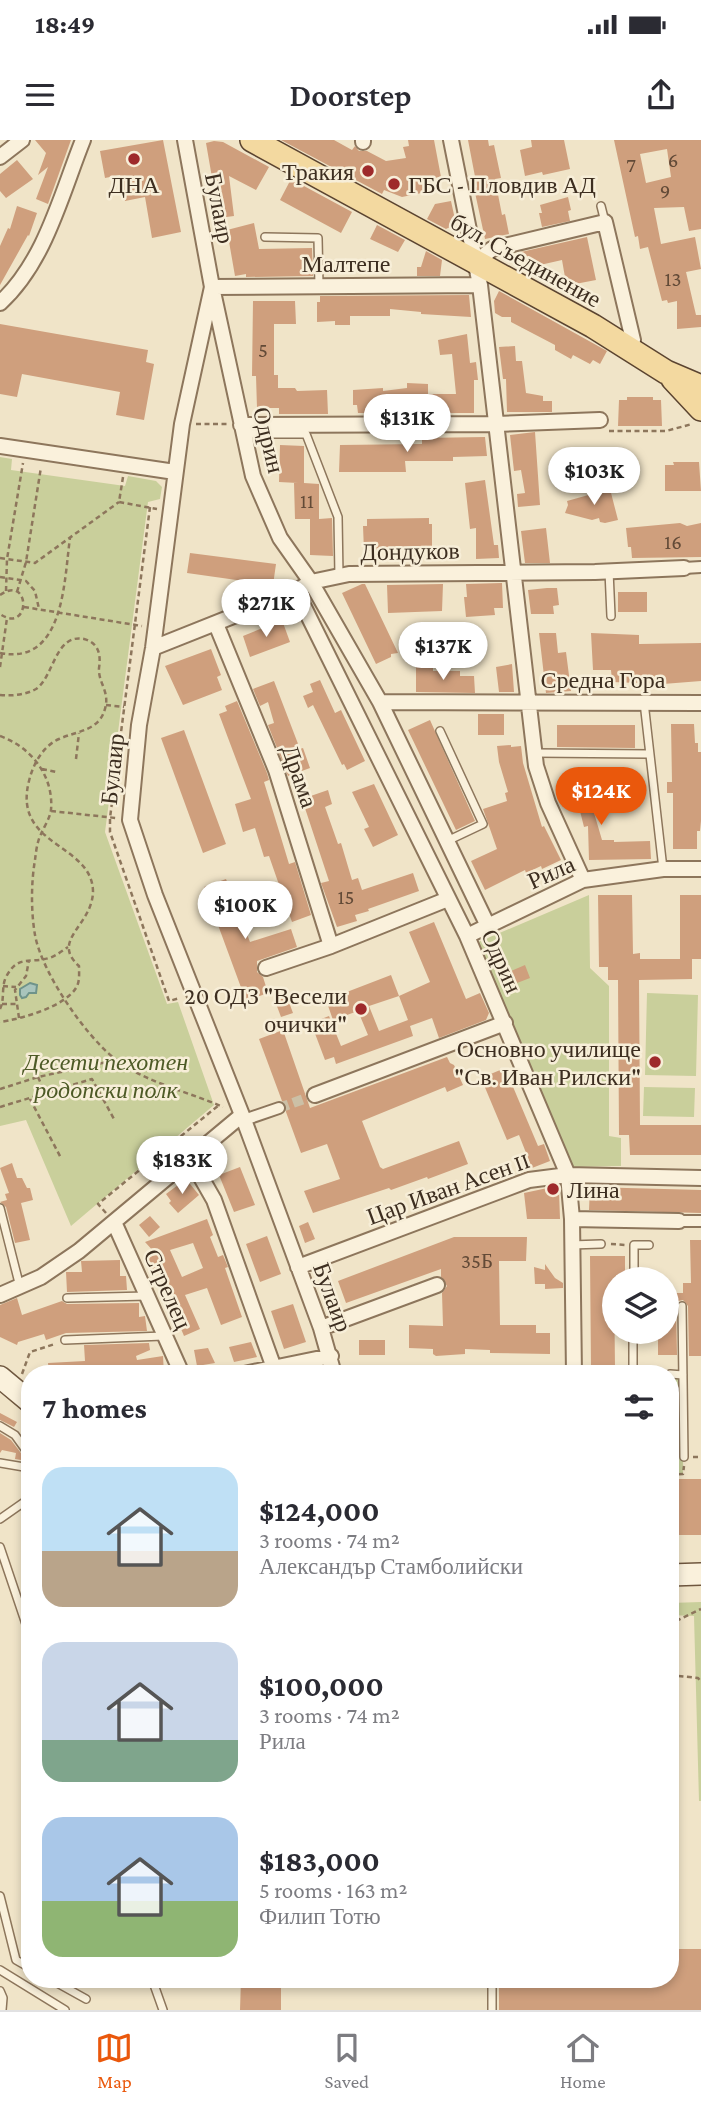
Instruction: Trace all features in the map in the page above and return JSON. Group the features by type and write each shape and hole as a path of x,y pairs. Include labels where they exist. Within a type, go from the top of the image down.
{"main road":[{"name":"бул. Съединение","path":"252,140 593,326 666,372 701,387"},
{"path":"666,372 699,415"},
{"path":"679,1574 701,1574"}],"street":[{"path":"0,157 22,140"},
{"path":"0,303 22,279 39,250 83,140"},
{"name":"Булаир","path":"185,140 212,287 182,424 153,648 139,725 130,820 155,895 243,1117 332,1365"},
{"path":"451,140 480,285 536,766 548,803 583,880"},
{"path":"476,262 492,249 605,222 633,340"},
{"name":"Малтепе","path":"212,287 480,285"},
{"name":"Одрин","path":"212,287 235,425 253,476 280,538 310,582 380,702 488,926"},
{"path":"235,425 497,424 600,420"},
{"path":"0,446 176,472"},
{"path":"684,568 701,567"},
{"name":"Дондуков","path":"153,648 296,591 310,582 339,576 684,568"},
{"name":"Одрин","path":"296,591 467,936 568,1175 572,1219 574,1365"},
{"name":"Драма","path":"216,624 276,770 331,946"},
{"name":"Средна Гора","path":"380,702 701,703"},
{"name":"Рила","path":"467,936 583,880 663,869 701,869"},
{"path":"266,968 331,946 448,900"},
{"path":"315,1095 505,1023"},
{"path":"0,1295 60,1265 243,1117 279,1108"},
{"path":"190,1158 214,1200 272,1365"},
{"name":"Цар Иван Асен II","path":"298,1267 529,1180 568,1175 701,1178"},
{"path":"572,1219 701,1222"},
{"name":"Стрелец","path":"114,1222 178,1365"},
{"path":"321,1328 437,1285"},
{"path":"297,1365 331,1356"}],"lane":[{"path":"601,206 605,222"},
{"path":"265,237 318,237 319,286"},
{"path":"253,476 249,434 306,434 338,517 339,576"},
{"path":"610,570 611,616"},
{"path":"644,701 663,869"},
{"path":"440,731 483,824 447,842"},
{"path":"535,753 649,754"},
{"path":"0,1208 20,1287"},
{"path":"571,1245 601,1244"},
{"path":"634,1267 634,1245 649,1245"},
{"path":"67,1298 146,1296"},
{"path":"682,1306 684,1457"},
{"path":"65,1340 163,1336"},
{"path":"632,1365 633,1344"},
{"path":"679,1375 683,1375"},
{"path":"0,1426 15,1436 21,1444"},
{"path":"0,1463 21,1466"},
{"path":"0,1519 21,1504"},
{"path":"0,1547 21,1609"},
{"path":"0,1896 16,1961 21,1964"},
{"path":"0,1970 21,1983"},
{"path":"29,1988 65,2010"},
{"path":"66,1988 86,1999"},
{"path":"155,1988 163,2010"},
{"path":"492,1988 492,2010"},
{"path":"0,1991 3,1998 2,2010"}],"path":[{"path":"600,420 610,431 666,431 699,415"},
{"path":"182,424 235,425"},
{"path":"6,591 7,559 24,451"},
{"path":"16,592 26,562 43,453"},
{"path":"0,558 35,564 119,502 125,465"},
{"path":"119,502 170,511"},
{"path":"1,653 21,652 44,640 51,632 60,612 70,538"},
{"path":"0,578 26,581 35,591 39,609"},
{"path":"0,595 6,591 16,592 23,599 24,607 20,615 7,618 0,614"},
{"path":"24,607 134,624 155,630"},
{"path":"0,667 7,618"},
{"path":"0,695 20,695 37,688 49,675 64,646 76,639 87,640 97,647 101,656 99,678 105,690 106,705 100,720 89,729 57,740 36,760 27,793 31,817 42,832 56,846 82,863 91,878 91,906 67,951 79,966 78,982 75,989 40,1011 19,1019 0,1022"},
{"path":"106,705 124,707"},
{"path":"76,759 79,733"},
{"path":"0,736 23,748 36,760 42,769 49,792 51,811 34,862 33,901 36,936 54,985 116,1060 146,1077 243,1117"},
{"path":"42,769 56,772"},
{"path":"51,811 130,820"},
{"path":"0,1009 3,986 12,967 23,960 51,958 68,947"},
{"path":"19,1019 16,987 26,976 29,960"},
{"path":"3,986 16,987"},
{"path":"2,1004 16,1004"},
{"path":"0,1089 38,1077 116,1060"},
{"path":"38,1077 45,1093"},
{"path":"0,1107 92,1079 114,1119"},
{"path":"30,1098 61,1158"},
{"path":"114,1222 98,1204 219,1105"},
{"path":"601,1244 634,1245"},
{"path":"25,1365 30,1352 65,1340"},
{"path":"679,1474 683,1474 684,1457"},
{"path":"679,1619 701,1608"},
{"path":"679,1676 698,1678 701,1682"}],"green space":[{"name":"Десети пехотен родопски полк","path":"0,457 12,459 11,470 125,486 128,476 156,481 162,487 160,499 148,502 105,832 167,1004 178,1002 214,1105 71,1226 26,1120 0,1126"},
{"path":"589,895 590,968 609,986 609,1136 621,1138 621,1166 572,1167 514,1025 476,943"},
{"path":"647,993 698,995 696,1076 645,1075"},
{"path":"644,1087 695,1088 694,1117 643,1116"},
{"path":"679,1375 683,1375 683,1474 679,1474"},
{"path":"701,1602 701,1801 694,1616 679,1615 679,1603"}],"water":[{"path":"30,983 37,985 36,993 29,993 22,998 20,989"}],"building":[{"path":"35,140 71,140 48,204 36,199 48,167 38,175 46,153"},
{"path":"163,140 181,232 152,238 145,197 125,201 120,175 105,178 100,151"},
{"path":"281,140 334,140 352,150 355,146 359,151 367,151 386,161 406,158 403,147 409,146 408,140 434,140 441,177 433,178 436,190 402,197 384,190 382,194"},
{"path":"468,140 488,140 489,146 494,145 501,178 495,179 509,234 485,239 474,188 477,187"},
{"path":"531,140 564,140 570,169 525,176 520,150 532,147"},
{"path":"614,140 701,140 701,229 689,231 684,207 654,208 661,244 695,237 701,269 686,272 696,315 701,315 701,327 677,329 677,301 662,301 648,247 640,249 638,236 635,237","holes":["667,149 671,177 646,183 640,154"]},
{"path":"223,142 269,167 256,190 229,176 234,216 219,218 206,143"},
{"path":"17,160 33,179 6,198 0,191 0,174"},
{"path":"291,179 352,212 341,233 280,200"},
{"path":"568,197 570,221 542,227 540,205"},
{"path":"451,201 456,224 446,229 427,219 435,204"},
{"path":"17,206 37,213 29,236 0,285 0,246 8,228 10,229"},
{"path":"254,223 259,249 312,248 313,276 235,276 227,230"},
{"path":"377,225 405,240 398,252 370,239"},
{"path":"587,237 596,280 566,283 562,260 540,265 534,276 519,267 521,252"},
{"path":"426,251 442,260 440,276 417,276 417,267 421,267"},
{"path":"499,291 607,351 600,364 593,360 590,364 573,355 571,359 555,350 555,345 511,322 511,317 502,317 495,313 494,301"},
{"path":"469,295 471,317 390,309 390,316 350,316 350,325 335,325 335,321 317,322 317,302 320,302 320,296"},
{"path":"253,301 295,301 296,324 274,324 274,375 278,375 278,388 295,388 297,391 327,390 328,414 279,414 279,408 257,408 256,376 252,376"},
{"path":"0,324 148,350 146,362 154,364 144,420 116,415 120,392 22,374 17,397 0,394"},
{"path":"467,334 470,363 476,362 478,380 474,380 474,413 358,413 357,405 353,405 353,390 383,388 383,391 407,388 407,383 428,384 428,394 456,394 452,354 440,355 438,340"},
{"path":"515,346 516,361 522,361 526,393 543,396 543,401 552,401 552,412 507,412 506,379 503,379 499,347"},
{"path":"627,397 653,397 653,400 661,400 662,426 618,426 619,400 627,400"},
{"path":"535,432 540,505 518,507 517,494 525,493 521,470 514,471 510,435"},
{"path":"485,437 487,456 453,457 453,461 405,461 406,472 339,472 340,445 422,444 422,438"},
{"path":"280,445 304,446 304,483 319,484 319,519 332,518 333,556 310,555 310,519 295,519 294,483 298,483 279,482"},
{"path":"673,462 699,462 701,491 665,491 665,465 674,465"},
{"path":"485,480 494,545 498,545 499,558 476,559 476,528 470,529 465,483"},
{"path":"610,489 618,520 605,523 600,522 599,518 592,520 565,513 567,501"},
{"path":"429,518 429,524 432,524 432,550 364,551 363,526 367,526 367,519"},
{"path":"680,523 687,526 701,523 701,557 632,558 626,528"},
{"path":"546,528 550,563 525,563 521,531"},
{"path":"190,553 276,564 273,585 187,573"},
{"path":"502,583 503,608 494,608 495,615 466,617 466,584"},
{"path":"365,584 398,653 391,654 391,657 376,664 342,593"},
{"path":"443,584 442,611 388,613 387,585"},
{"path":"557,588 559,605 553,606 554,614 531,614 528,590"},
{"path":"618,592 647,592 647,612 618,612"},
{"path":"282,620 290,642 250,657 243,636"},
{"path":"539,633 556,633 558,653 566,652 571,691 546,693"},
{"path":"591,633 639,635 639,644 701,643 701,681 663,684 612,682 611,670 593,670"},
{"path":"211,649 221,675 217,677 222,690 183,705 165,666"},
{"path":"512,664 514,692 499,692 496,667"},
{"path":"416,667 433,667 433,671 460,671 460,676 474,676 475,693 416,692"},
{"path":"320,680 335,713 341,710 365,761 347,770 344,764 342,765 313,705 308,708 303,696 313,692 310,684"},
{"path":"274,681 310,768 288,776 268,725 274,723 268,702 260,706 253,689"},
{"path":"237,701 267,773 269,780 264,782 289,864 295,862 311,915 292,922 269,856 264,857 255,828 243,832 235,804 251,799 219,714 227,711 225,706"},
{"path":"478,714 504,714 504,735 478,735"},
{"path":"430,720 475,821 456,830 408,730"},
{"path":"671,724 694,724 695,743 698,743 698,752 701,752 701,821 700,831 697,831 697,849 673,849 673,793 667,793 667,782 672,782"},
{"path":"557,725 635,725 635,748 557,747"},
{"path":"184,730 226,844 203,853 161,738"},
{"path":"497,746 521,746 523,763 542,827 544,826 561,860 542,869 541,866 526,873 525,870 485,890 471,861 497,849 483,809 507,801 505,793 508,792"},
{"path":"582,772 602,840 650,841 651,859 589,860 588,826 584,827 577,799 568,802 560,780"},
{"path":"374,784 398,835 373,847 364,829 369,827 352,792"},
{"path":"328,790 332,804 325,807 338,844 341,843 352,880 358,878 362,890 413,873 419,891 368,909 369,911 355,915 357,921 337,927 321,883 329,881 302,799"},
{"path":"226,879 250,942 291,929 297,947 257,961 257,972 263,977 268,993 246,1001 204,887"},
{"path":"598,895 632,895 633,954 640,953 640,959 680,959 680,895 701,895 701,959 692,959 692,979 639,980 640,1125 701,1125 701,1155 630,1155 629,1135 619,1135 618,980 608,980 608,967 599,967"},
{"path":"434,922 466,999 480,993 489,1013 486,1020 439,1038 432,1018 410,1026 413,1036 336,1064 334,1057 325,1060 311,1023 329,1016 341,1046 368,1035 358,1011 333,1020 326,1000 391,975 399,996 430,982 409,932","holes":["399,996 408,1020 379,1031 369,1006"]},
{"path":"525,965 530,978 517,983 511,971"},
{"path":"287,997 293,1013 281,1017 275,1001"},
{"path":"283,1030 310,1108 447,1057 454,1065 463,1085 447,1092 445,1087 362,1121 383,1169 459,1141 468,1164 428,1179 427,1177 391,1190 389,1188 313,1213 304,1191 340,1179 327,1144 301,1153 286,1105 282,1101 259,1039"},
{"path":"505,1068 538,1146 544,1144 550,1161 532,1168 519,1135 507,1140 481,1078"},
{"path":"12,1163 17,1178 22,1178 27,1188 30,1188 33,1200 21,1203 30,1240 15,1243 6,1207 0,1202 7,1200 5,1194 9,1193 0,1168"},
{"path":"240,1167 255,1205 234,1212 219,1175"},
{"path":"186,1179 199,1195 178,1213 169,1203 171,1201 166,1194"},
{"path":"557,1186 560,1219 527,1219 524,1193"},
{"path":"590,1187 701,1190 701,1213 589,1210"},
{"path":"150,1216 160,1227 149,1237 139,1225"},
{"path":"207,1219 213,1235 210,1237 218,1257 223,1255 228,1267 225,1268 242,1317 221,1325 207,1288 185,1295 200,1329 184,1336 157,1271 153,1273 147,1257 155,1253 145,1242","holes":["193,1243 203,1268 182,1277 170,1250"]},
{"path":"308,1222 315,1239 305,1243 299,1226"},
{"path":"267,1236 281,1274 260,1282 246,1244"},
{"path":"454,1237 527,1237 526,1261 499,1261 500,1325 536,1325 536,1333 550,1333 550,1354 490,1353 490,1350 465,1349 465,1354 436,1356 433,1349 409,1348 409,1325 443,1326 442,1293 447,1286 441,1277 441,1269 346,1303 338,1281"},
{"path":"690,1240 701,1240 701,1356 689,1356 688,1306 683,1300 679,1301 679,1293 683,1293 683,1283 691,1283"},
{"path":"590,1256 625,1256 625,1267 602,1267 602,1344 615,1344 615,1365 591,1365"},
{"path":"120,1260 120,1276 126,1276 127,1290 67,1292 66,1272 82,1272 81,1261"},
{"path":"545,1264 555,1278 563,1283 563,1288 545,1289 545,1284 535,1284 534,1267 545,1270"},
{"path":"17,1298 22,1315 62,1301 67,1304 139,1303 139,1317 145,1316 147,1331 66,1333 46,1340 44,1334 18,1342 17,1345 0,1337 0,1305"},
{"path":"293,1304 306,1342 284,1349 271,1311"},
{"path":"359,1340 385,1340 385,1355 359,1355"},
{"path":"251,1342 257,1357 234,1362 229,1347"},
{"path":"149,1343 150,1350 136,1356 137,1360 163,1356 164,1365 48,1365 85,1361 84,1345"},
{"path":"658,1344 677,1344 677,1355 658,1355"},
{"path":"208,1348 215,1363 197,1365 194,1350"},
{"path":"0,1413 17,1422 14,1427 0,1420"},
{"path":"0,1433 11,1440 21,1453 21,1460 15,1459 16,1453 2,1450 0,1453"},
{"path":"679,1479 701,1479 701,1535 679,1535"},
{"path":"679,1949 701,1949 701,2010 499,2010 499,1988 679,1988"},
{"path":"241,1988 281,1988 281,2010 240,2010"}],"tunnel":[{"path":"279,1108 315,1095"}],"place":[{"name":"ДНА","path":"134,159"},
{"name":"Тракия","path":"368,171"},
{"name":"ГБС - Пловдив АД","path":"394,184"},
{"name":"20 ОДЗ \"Весели очички\"","path":"361,1009"},
{"name":"Основно училище \"Св. Иван Рилски\"","path":"655,1062"},
{"name":"Лина","path":"553,1189"}]}
